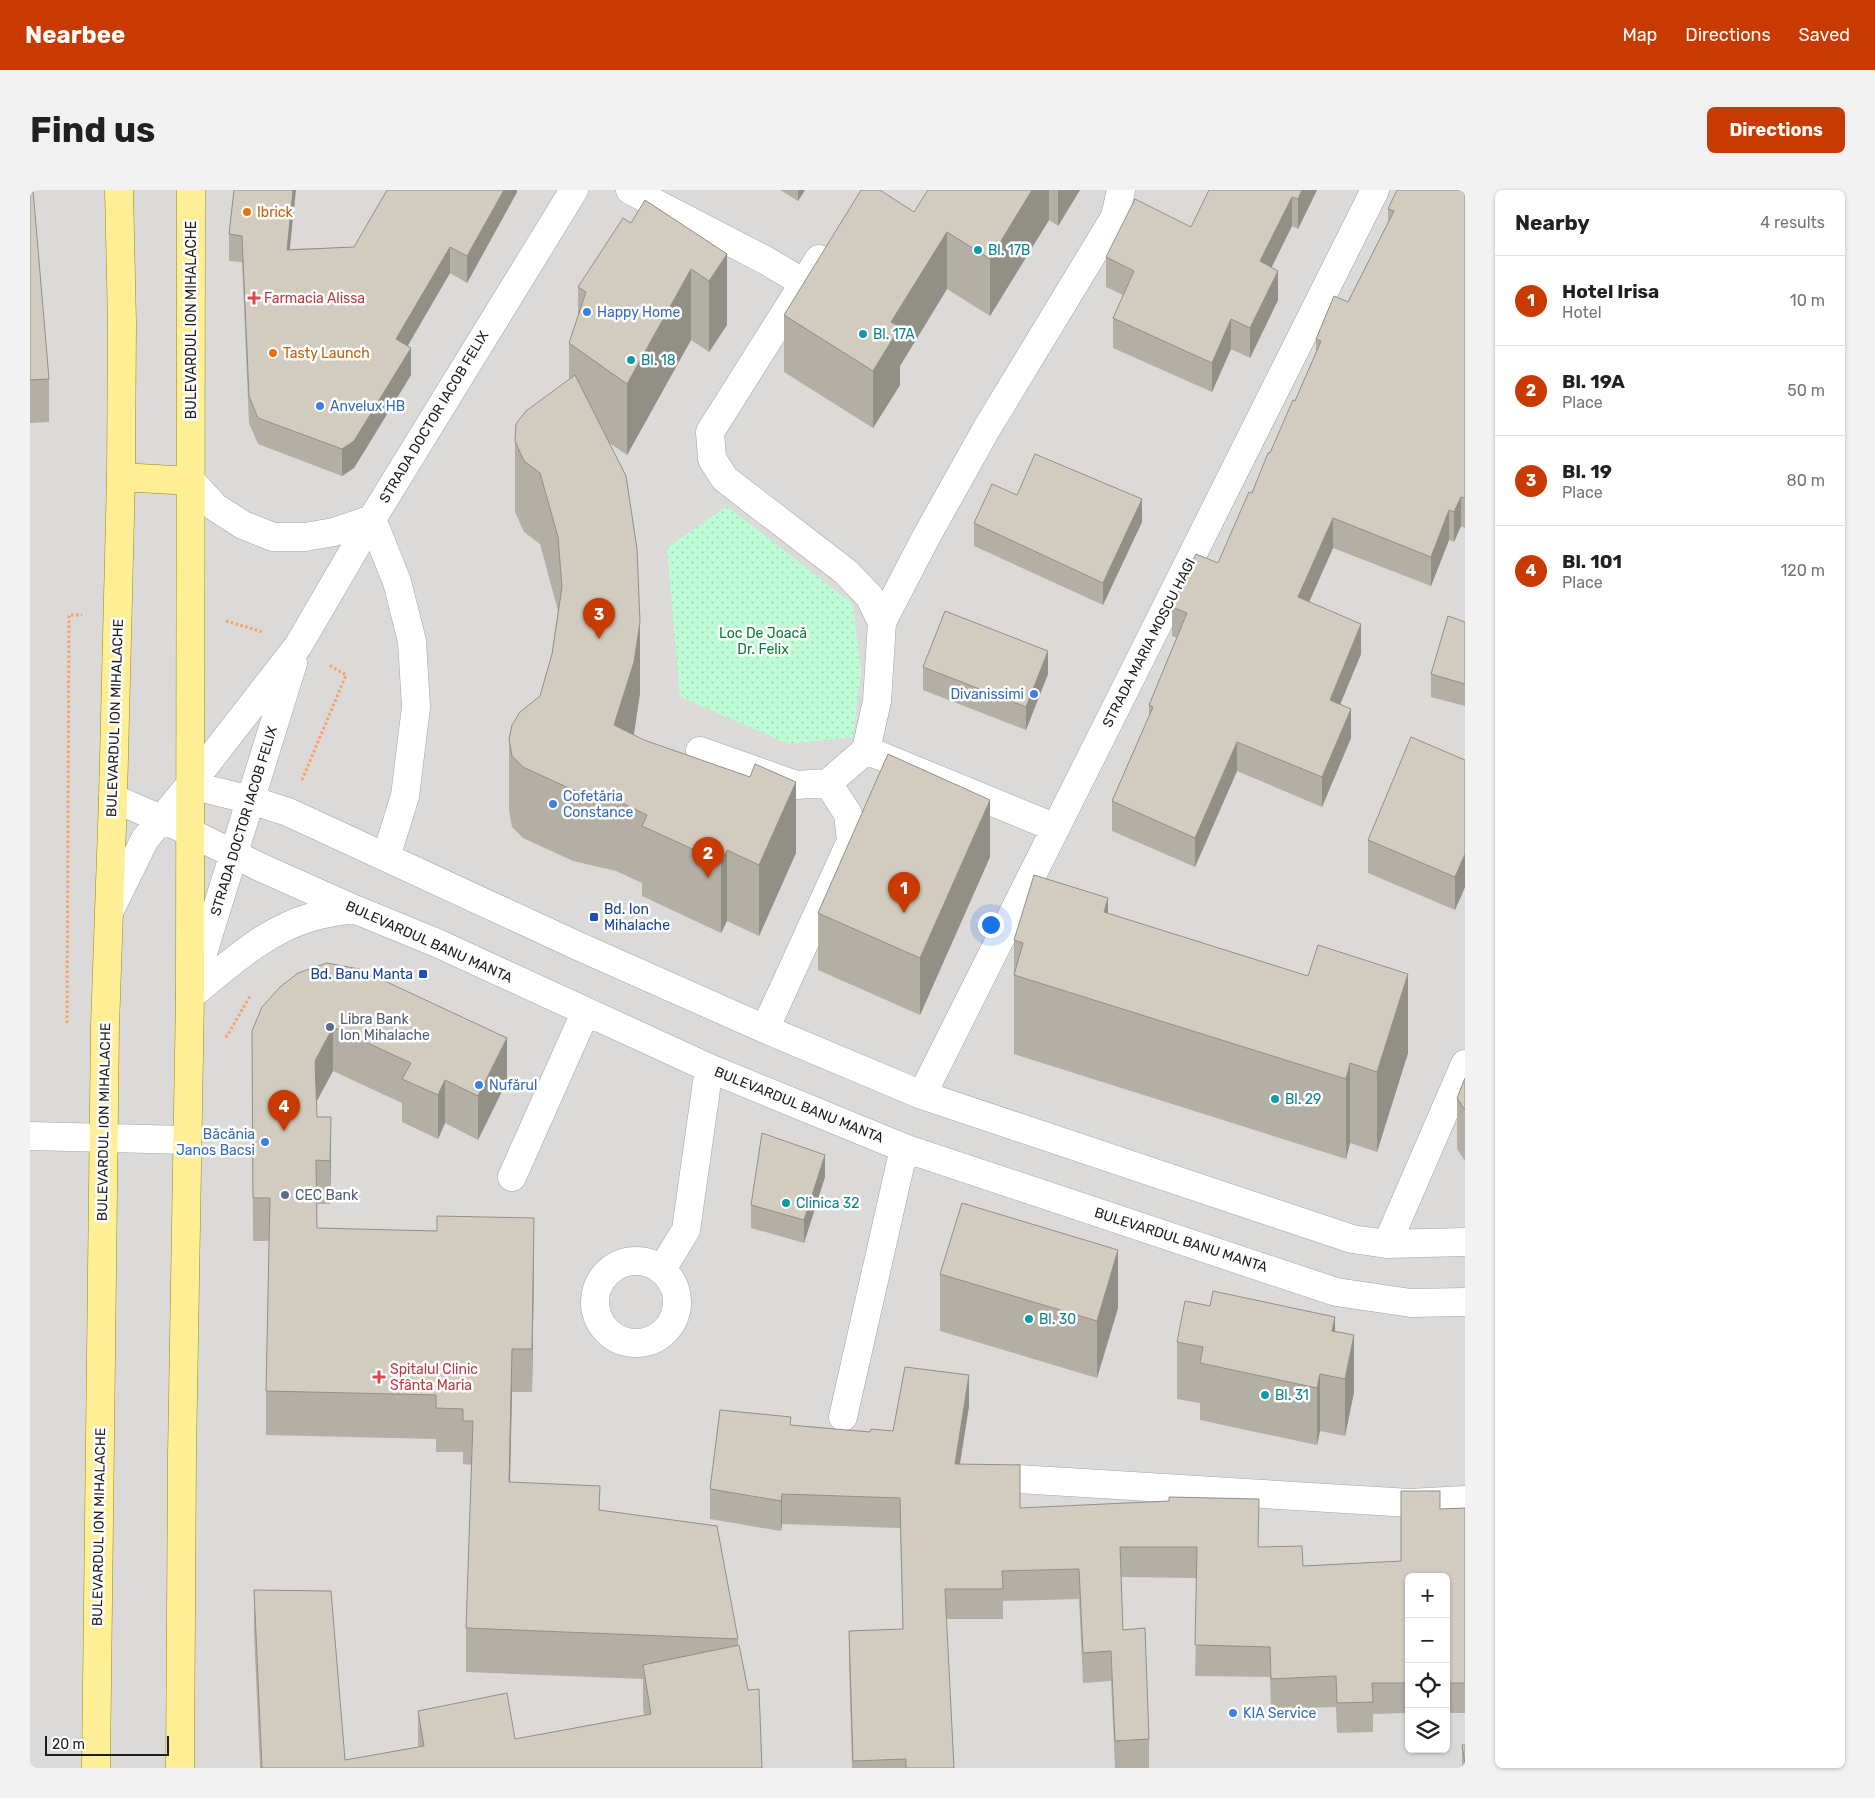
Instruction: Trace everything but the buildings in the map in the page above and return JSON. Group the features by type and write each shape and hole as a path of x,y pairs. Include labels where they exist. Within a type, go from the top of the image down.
{"main road":[{"name":"BULEVARDUL ION MIHALACHE","path":"96,1768 105,1026 121,477 122,323 119,190"},
{"name":"BULEVARDUL ION MIHALACHE","path":"180,1768 182,1464 190,996 191,190"},
{"path":"121,477 190,481"}],"street":[{"name":"STRADA DOCTOR IACOB FELIX","path":"190,785 298,646 372,519 574,190"},
{"path":"630,190 765,260 804,283"},
{"path":"700,751 796,785 828,783 866,750 877,701 882,622 925,539 987,428 1115,216 1121,190"},
{"name":"STRADA MARIA MOSCU HAGI","path":"922,1096 1375,190"},
{"path":"833,236 710,432 712,459 725,479 846,572 869,596 882,622"},
{"path":"190,481 215,507 243,525 273,537 305,537 334,532 372,519 397,582 412,641 416,707 405,796 386,857"},
{"name":"STRADA DOCTOR IACOB FELIX","path":"190,996 298,646"},
{"path":"866,750 1056,828"},
{"path":"260,769 265,785 288,812"},
{"path":"765,1029 850,841 848,814 828,783"},
{"path":"109,912 145,839 190,785 251,800 288,812 578,946 922,1096 1352,1239 1387,1244 1465,1242"},
{"name":"BULEVARDUL BANU MANTA","path":"113,798 354,909 437,943 709,1068 904,1148 1336,1292 1411,1303 1465,1302"},
{"path":"190,996 249,949 280,929 311,917 354,909"},
{"path":"512,1177 586,1013"},
{"path":"1387,1244 1465,1064"},
{"path":"662,1269 686,1230 709,1068"},
{"path":"30,1136 187,1140"},
{"path":"843,1417 904,1148"},
{"path":"1018,1478 1410,1503 1465,1500"}],"path":[{"path":"66,1029 70,615"}],"shaded area":[{"path":"30,190 1465,190 1465,1768 30,1768"}],"green space":[{"name":"Loc De Joacă Dr. Felix","path":"727,506 853,604 861,671 853,737 789,744 680,697 667,548"}],"place":[{"name":"Ibrick","path":"247,212"},
{"name":"Bl. 17B","path":"978,250"},
{"name":"Farmacia Alissa","path":"254,298"},
{"name":"Happy Home","path":"587,312"},
{"name":"Bl. 17A","path":"863,334"},
{"name":"Tasty Launch","path":"273,353"},
{"name":"Bl. 18","path":"631,360"},
{"name":"Anvelux HB","path":"320,406"},
{"name":"Bl. 19","path":"599,639"},
{"name":"Divanissimi","path":"1034,694"},
{"name":"Cofetăria Constance","path":"553,804"},
{"name":"Bl. 19A","path":"708,878"},
{"name":"Hotel Irisa","path":"904,913"},
{"name":"Bd. Ion Mihalache","path":"594,917"},
{"name":"Bd. Banu Manta","path":"423,974"},
{"name":"Libra Bank Ion Mihalache","path":"330,1027"},
{"name":"Nufărul","path":"479,1085"},
{"name":"Bl. 29","path":"1275,1099"},
{"name":"Bl. 101","path":"284,1131"},
{"name":"Băcănia Janos Bacsi","path":"265,1142"},
{"name":"CEC Bank","path":"285,1195"},
{"name":"Clinica 32","path":"786,1203"},
{"name":"Bl. 30","path":"1029,1319"},
{"name":"Spitalul Clinic Sfânta Maria","path":"379,1377"},
{"name":"Bl. 31","path":"1265,1395"},
{"name":"KIA Service","path":"1233,1713"}]}
